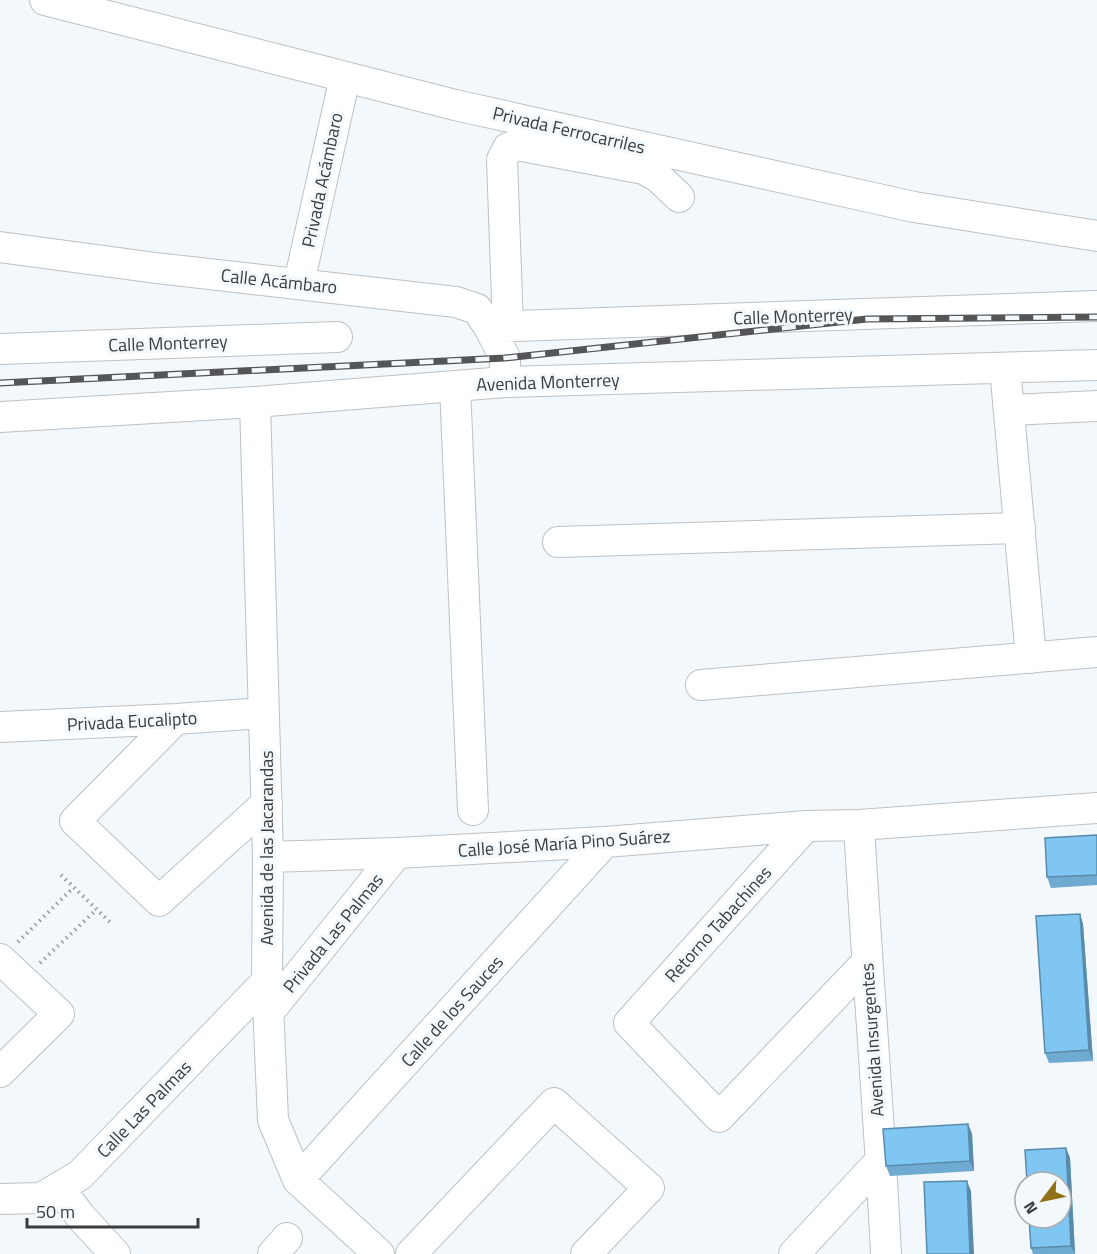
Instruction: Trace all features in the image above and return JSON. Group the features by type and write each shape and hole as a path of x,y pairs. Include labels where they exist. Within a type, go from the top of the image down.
{"street":[{"name":"Privada Ferrocarriles","path":"45,0 454,105 914,207 1097,236"},
{"name":"Privada Acámbaro","path":"299,283 345,77"},
{"path":"499,327 502,160 508,148 517,145 644,169 658,177 680,196"},
{"name":"Calle Acámbaro","path":"0,247 156,268 456,302 477,309 499,327 506,358 505,382"},
{"name":"Calle Monterrey","path":"499,327 1097,306"},
{"name":"Calle Monterrey","path":"0,349 337,337"},
{"name":"Avenida Monterrey","path":"0,417 255,402 505,382 1097,365"},
{"path":"1005,368 1031,658"},
{"path":"455,386 473,810"},
{"name":"Avenida de las Jacarandas","path":"255,402 267,803 267,981 273,1120 298,1180 379,1254"},
{"path":"1009,410 1097,406"},
{"path":"558,542 1020,528"},
{"path":"701,685 1097,652"},
{"name":"Privada Eucalipto","path":"0,727 264,713"},
{"path":"177,719 75,821 159,901 267,803"},
{"name":"Calle José María Pino Suárez","path":"268,857 606,842 806,826 859,825 1097,808"},
{"name":"Avenida Insurgentes","path":"859,825 866,963 882,1159 886,1254"},
{"name":"Retorno Tabachines","path":"806,826 629,1023 719,1117 866,963"},
{"name":"Calle de los Sauces","path":"298,1180 606,842"},
{"name":"Privada Las Palmas","path":"268,1013 397,853"},
{"path":"0,1072 59,1014 22,980 8,951"},
{"name":"Calle Las Palmas","path":"0,1199 41,1198 80,1175 267,981"},
{"path":"411,1254 554,1103 649,1188 586,1254"},
{"path":"794,1254 882,1159"},
{"path":"59,1188 81,1217 115,1254"}],"path":[{"path":"61,876 112,924"},
{"path":"8,951 73,888"},
{"path":"22,980 96,910"}],"building":[{"path":"1097,835 1097,875 1047,877 1045,838"},
{"path":"1080,914 1089,1050 1045,1053 1036,916"},
{"path":"968,1124 970,1161 886,1166 883,1129"},
{"path":"1066,1148 1067,1170 1026,1170 1025,1150"},
{"path":"967,1181 970,1254 927,1254 924,1182"},
{"path":"1030,1230 1070,1230 1071,1246 1031,1248"}],"railway":[{"path":"0,383 505,358 867,319 1097,317"}]}
